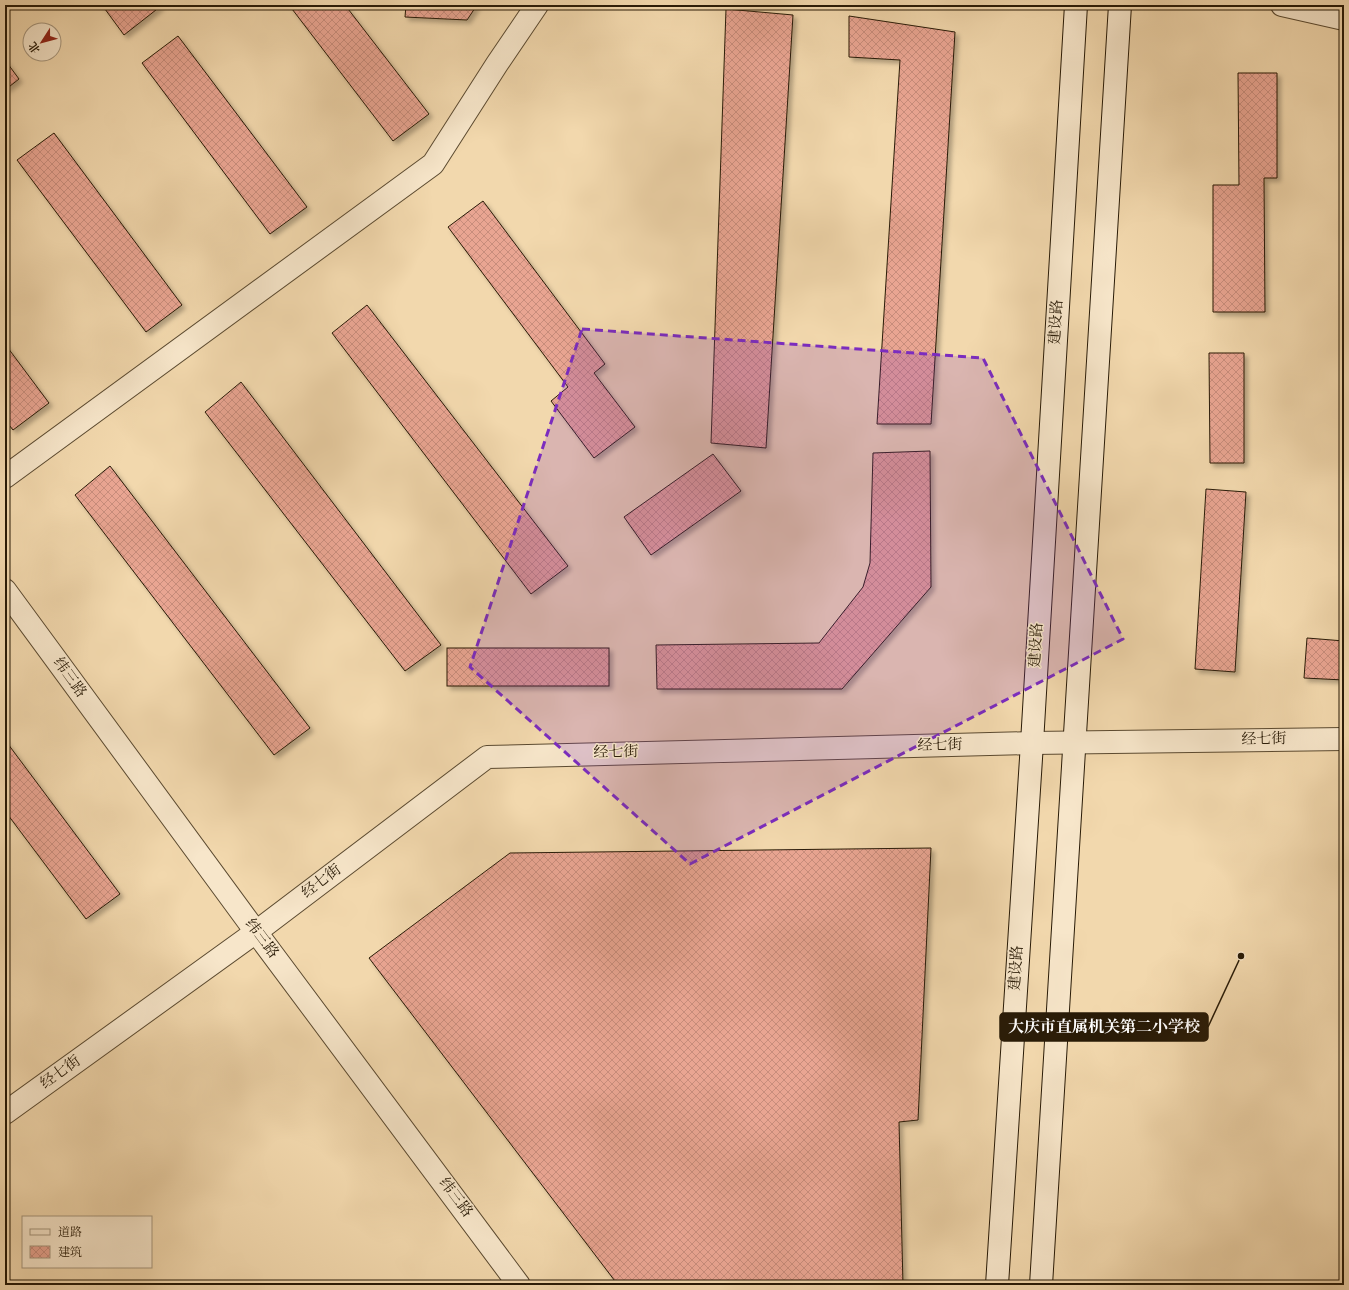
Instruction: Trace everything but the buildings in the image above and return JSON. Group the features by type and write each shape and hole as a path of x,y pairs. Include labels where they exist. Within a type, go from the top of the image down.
{"street":[{"path":"5,477 433,164 537,5"},
{"name":"建设路","path":"997,1285 1032,743 1076,5"},
{"path":"1041,1285 1120,5"},
{"path":"1282,5 1344,19"},
{"name":"纬三路","path":"5,590 256,932 519,1285"},
{"name":"经七街","path":"5,1113 256,932 487,757 1032,743 1344,739"}],"highlighted area":[{"path":"582,329 983,358 1123,639 690,864 470,667"}],"place":[{"name":"大庆市直属机关第二小学校","path":"1241,956"}]}
